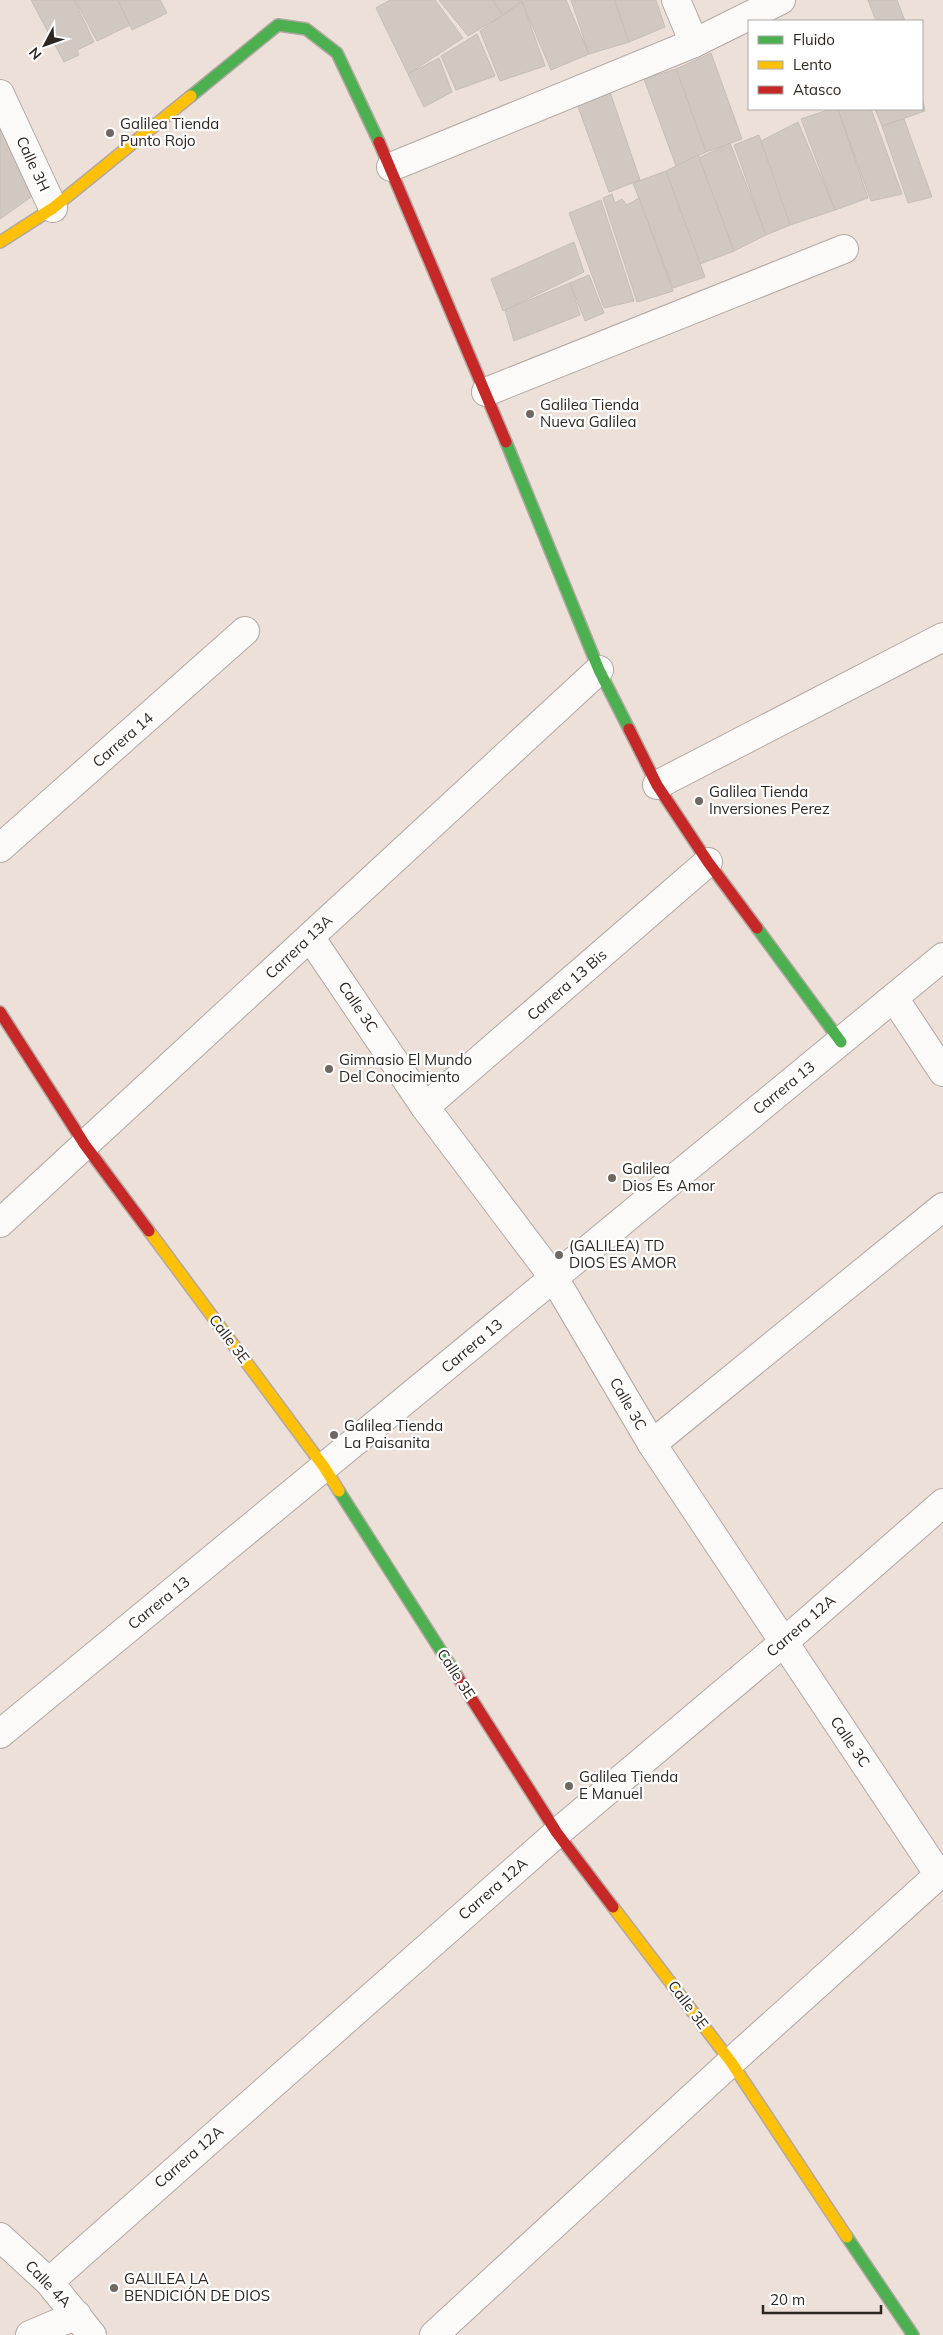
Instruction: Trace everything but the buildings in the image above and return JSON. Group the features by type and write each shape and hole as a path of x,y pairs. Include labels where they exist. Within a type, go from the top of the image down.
{"street":[{"path":"676,0 694,43"},
{"path":"391,167 694,43 781,0"},
{"path":"0,242 53,208 278,25 306,29 337,53 391,167 486,392 599,670 658,785 708,862 841,1042"},
{"name":"Calle 3H","path":"0,94 53,208"},
{"path":"486,392 844,249"},
{"name":"Carrera 14","path":"0,848 245,632"},
{"path":"658,785 943,637"},
{"name":"Carrera 13A","path":"0,1223 599,670"},
{"name":"Carrera 13 Bis","path":"425,1107 708,862"},
{"name":"Calle 3C","path":"310,937 425,1107 554,1278 652,1444 941,1873"},
{"name":"Carrera 13","path":"0,1734 943,957"},
{"path":"894,998 943,1072"},
{"name":"Calle 3E","path":"0,1012 84,1145 324,1467 557,1833 731,2062 913,2335"},
{"path":"652,1444 943,1207"},
{"name":"Carrera 12A","path":"49,2282 557,1833 784,1642 942,1505"},
{"path":"434,2335 731,2062 941,1873"},
{"name":"Calle 4A","path":"0,2237 49,2282 84,2325"},
{"path":"30,2335 84,2325"}],"traffic: fast":[{"path":"191,96 278,25 306,29 337,53 379,142"},
{"path":"506,442 599,670 629,729"},
{"path":"757,928 841,1042"},
{"path":"339,1491 457,1676"},
{"path":"847,2237 913,2335"}],"traffic: slow":[{"path":"0,242 53,208 191,96"},
{"path":"149,1231 324,1467 339,1491"},
{"path":"613,1907 731,2062 847,2237"}],"traffic: jam":[{"path":"379,142 506,442"},
{"path":"629,729 657,785 708,862 757,928"},
{"path":"0,1012 85,1145 149,1231"},
{"path":"457,1676 557,1833 613,1907"}],"place":[{"name":"Galilea Tienda Punto Rojo","path":"110,133"},
{"name":"Galilea Tienda Nueva Galilea","path":"530,414"},
{"name":"Galilea Tienda Inversiones Perez","path":"699,801"},
{"name":"Gimnasio El Mundo Del Conocimiento","path":"329,1069"},
{"name":"Galilea Dios Es Amor","path":"612,1178"},
{"name":"(GALILEA) TD DIOS ES AMOR","path":"559,1255"},
{"name":"Galilea Tienda La Paisanita","path":"334,1435"},
{"name":"Galilea Tienda E Manuel","path":"569,1786"},
{"name":"GALILEA LA BENDICIÓN DE DIOS","path":"114,2288"}]}
